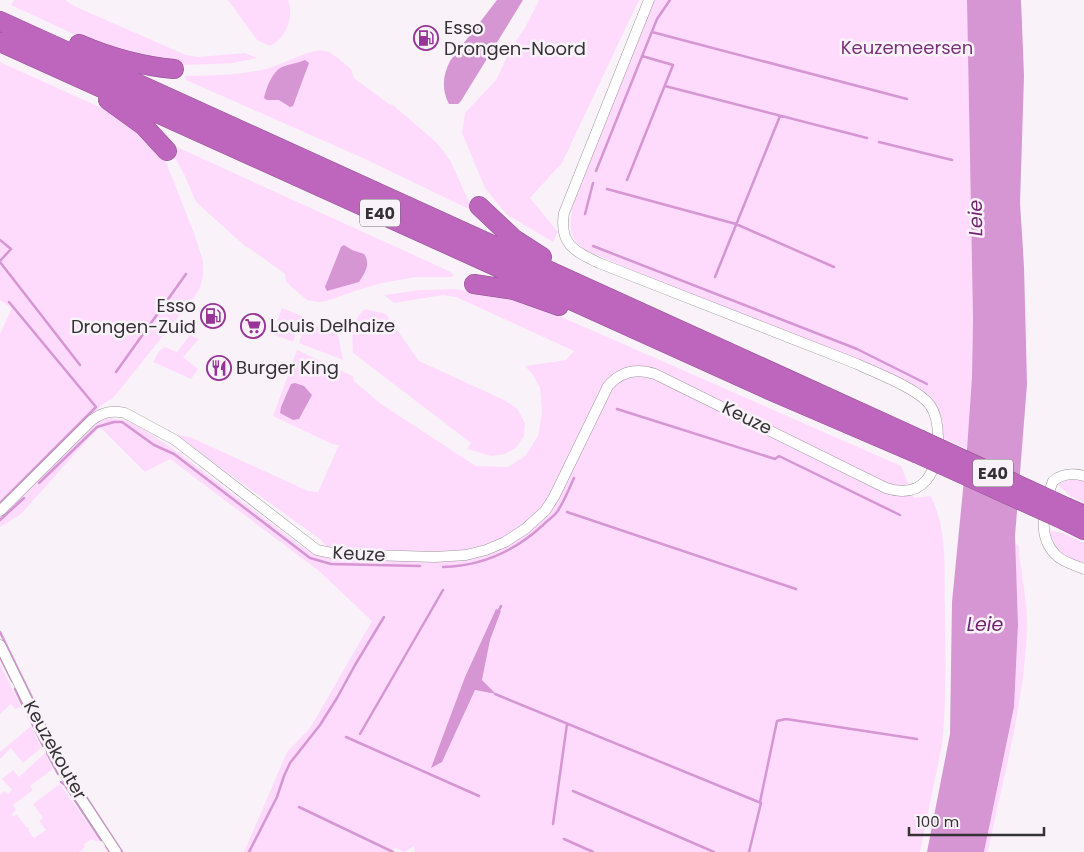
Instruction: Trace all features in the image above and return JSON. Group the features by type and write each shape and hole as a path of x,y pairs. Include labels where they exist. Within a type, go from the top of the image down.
{"highway":[{"path":"0,10 99,52 144,64 174,69"},
{"name":"E40","path":"0,22 570,280 917,446 1073,515 1084,530"},
{"name":"E40","path":"0,42 776,392 917,446"},
{"path":"75,75 144,126 167,151"},
{"path":"479,206 514,238 554,266 570,280"},
{"path":"474,284 514,290 685,350"}],"street":[{"name":"Keuze","path":"0,511 92,420 100,415 116,411 125,413 174,440 317,550 337,554 435,557 466,555 486,550 505,542 525,529 545,511 562,483 608,386 614,379 623,374 638,370 656,374 886,488 907,492 921,486 932,472 934,466 937,454 938,432 934,413 929,404 920,396 880,374 857,364 599,263 571,248 566,241 563,222 564,213 648,0"},
{"path":"1084,476 1064,475 1053,481 1044,516 1043,531 1047,544 1057,556 1084,568"},
{"name":"Keuzekouter","path":"0,645 66,776 116,852"}],"green space":[{"path":"14,0 65,0 74,6 186,55 198,57 245,53 257,58 233,63 188,65 162,62 104,48 11,5"},
{"path":"228,0 288,0 290,13 288,26 281,38 270,46 257,40"},
{"path":"539,0 639,0 562,163 530,198 558,232 553,242 506,214 485,188 462,133 465,113 496,80 510,50 526,26"},
{"name":"Keuzemeersen","path":"654,0 967,0 973,319 972,377 967,449 941,437 934,404 766,325 587,251 576,241 571,230 573,202"},
{"path":"320,50 329,52 338,58 351,69 354,78 393,105 436,142 451,162 473,211 365,159 186,80 185,76 256,71"},
{"path":"0,62 117,115 162,152 203,261 203,276 200,288 195,296 115,396 101,405 98,410 106,418 124,420 137,425 179,453 298,544 319,556 330,558 327,547 320,539 173,434 190,437 308,491 318,492 339,445 332,444 273,416 297,350 353,376 354,381 381,404 476,466 508,467 525,456 538,436 542,412 540,388 533,375 525,366 566,360 574,351 456,297 443,295 394,303 384,295 420,290 454,289 516,297 901,466 914,498 931,496 940,523 944,551 944,728 920,852 415,852 414,846 404,852 396,848 388,852 244,852 287,752 310,728 372,621 319,571 170,459 145,472 100,427 21,514 0,527 0,334 12,308 0,300","holes":["496,609 501,611 490,640 482,681 495,694 475,690 432,767 465,677"]},
{"path":"168,143 454,275 452,277 416,277 382,283 327,301 307,300 286,282 285,274 246,247 196,202"},
{"path":"282,308 302,316 293,342 272,334"},
{"path":"365,309 386,314 419,361 502,399 517,408 525,423 524,436 516,448 505,454 492,456 467,449 471,443 353,353 355,324 360,313"},
{"path":"307,322 338,334 343,360 299,343"},
{"path":"190,335 199,339 183,357 198,369 191,379 153,362 159,351 165,347 177,352"},
{"path":"1065,479 1081,479 1084,481 1084,503 1070,496 1057,484"},
{"path":"1047,530 1063,533 1084,543 1084,564 1060,552 1052,544"},
{"path":"1015,543 1019,546 1026,603 1026,651 1013,738 988,852 984,852 1014,707 1018,625"},
{"path":"0,664 21,707 15,709 11,704 0,714"},
{"path":"31,726 41,748 23,763 11,748 0,759 0,752"},
{"path":"45,753 53,769 30,786 33,790 13,805 16,810 12,814 13,816 17,815 27,828 31,827 28,830 34,838 46,830 39,821 43,818 33,804 60,784 99,840 96,842 93,839 84,844 85,847 79,852 0,852 0,795 4,791 8,794 12,790 2,779 13,770 19,777"}],"water":[{"path":"497,0 523,0 461,101 458,104 449,104 446,98 444,82 450,61"},
{"name":"Leie","path":"967,0 1021,0 1024,76 1020,203 1024,267 1027,384 1015,536 1018,625 1014,707 984,852 927,852 950,734 952,602 972,377 973,319"},
{"path":"305,60 309,63 293,106 290,107 279,100 267,100 264,98 270,81 278,69"},
{"path":"344,245 364,254 367,261 366,268 359,282 327,291 325,287 341,247"},
{"path":"295,383 304,386 312,395 299,419 293,420 280,413 291,384"},
{"path":"496,609 501,611 490,640 482,680 496,694 475,690 442,762 431,768 465,677"}],"waterway":[{"path":"596,171 657,19 670,0"},
{"path":"652,32 907,99"},
{"path":"627,180 673,65 642,56"},
{"path":"665,86 867,138"},
{"path":"715,277 780,116"},
{"path":"879,142 952,160"},
{"path":"585,214 593,183"},
{"path":"607,189 736,224 834,267"},
{"path":"0,240 11,249 0,261"},
{"path":"593,246 857,349 927,384"},
{"path":"0,262 80,365"},
{"path":"116,372 186,274"},
{"path":"0,503 96,407 9,302"},
{"path":"617,409 775,459 779,456 900,515"},
{"path":"39,483 97,427 114,422 122,422 154,445 174,454 310,558 331,564 420,566"},
{"path":"443,567 471,564 484,560 521,542 557,512 574,478"},
{"path":"0,520 24,498"},
{"path":"567,512 796,589"},
{"path":"360,734 443,590"},
{"path":"498,612 501,606"},
{"path":"249,852 277,797 290,763 320,725 384,617"},
{"path":"0,632 55,745"},
{"path":"0,657 12,681"},
{"path":"15,689 23,706"},
{"path":"495,694 761,803 749,852"},
{"path":"27,713 43,746"},
{"path":"760,802 777,721 786,719 917,739"},
{"path":"553,824 567,724"},
{"path":"346,737 479,796"},
{"path":"47,753 58,774"},
{"path":"61,782 65,785 101,840"},
{"path":"77,783 122,852"},
{"path":"573,791 714,852"},
{"path":"299,807 393,852"},
{"path":"564,839 593,852"},
{"path":"106,846 110,852"}],"place":[{"name":"Esso Drongen-Noord","path":"426,38"},
{"name":"Esso Drongen-Zuid","path":"213,316"},
{"name":"Louis Delhaize","path":"253,326"},
{"name":"Burger King","path":"219,368"}]}
